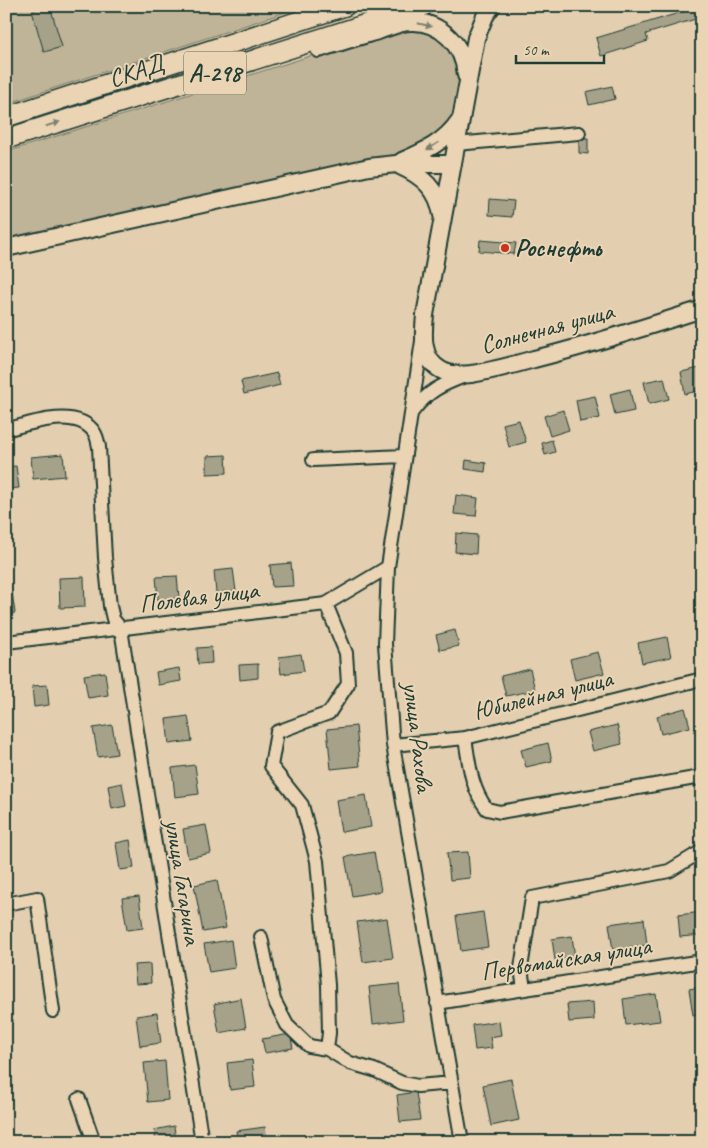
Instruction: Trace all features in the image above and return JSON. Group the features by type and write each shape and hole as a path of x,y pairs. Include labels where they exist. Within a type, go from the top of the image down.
{"highway":[{"name":"СКАД","path":"6,117 345,6"},
{"name":"СКАД","path":"6,139 423,6"}],"main road":[{"path":"268,32 320,6"},
{"path":"423,336 442,218 476,38 485,16 492,6"},
{"path":"276,53 313,50 400,24 420,23 437,28 449,36 456,45 462,56 467,87"},
{"path":"396,164 442,140 452,132 461,117"},
{"path":"396,164 415,173 429,185 436,195 442,218"},
{"path":"6,248 369,168 396,164 453,164"},
{"name":"Солнечная улица","path":"423,336 426,352 433,363 441,370 452,374 469,374 539,358 625,334 702,308"}],"street":[{"path":"456,144 579,133"},
{"name":"улица Рахова","path":"423,336 388,566 385,644 393,745 462,1142"},
{"path":"411,414 430,392 443,384 469,374"},
{"name":"улица Гагарина","path":"6,430 50,419 76,419 89,426 96,434 99,447 105,558 110,606 113,619 121,629 202,1142"},
{"path":"313,460 404,456"},
{"name":"Полевая улица","path":"6,642 326,604 388,566"},
{"path":"326,604 346,653 348,684 329,713 277,732 271,766 302,805 317,861 328,985 329,1033 327,1049"},
{"name":"Юбилейная улица","path":"393,745 465,738 702,679"},
{"path":"465,738 476,791 488,809 500,812 695,778 702,780"},
{"path":"524,989 521,968 532,898 669,871 702,851"},
{"path":"6,904 37,898 53,1011"},
{"path":"261,937 274,1000 287,1025 309,1046 327,1049 350,1063 374,1070 402,1083 418,1086 452,1083"},
{"name":"Первомайская улица","path":"438,1003 702,961"},
{"path":"79,1099 94,1142"}],"shaded area":[{"path":"6,6 304,6 6,104"},
{"path":"411,26 446,39 461,77 456,114 451,124 408,153 6,242 6,152 402,27"}],"building":[{"path":"50,6 62,47 44,52 32,11"},
{"path":"702,6 702,17 646,34 648,41 601,56 596,38"},
{"path":"612,86 615,99 589,105 586,92"},
{"path":"579,138 588,138 588,154 579,153"},
{"path":"490,199 514,201 512,217 489,215"},
{"path":"480,240 516,243 514,254 479,251"},
{"path":"700,368 702,390 685,394 681,372"},
{"path":"277,373 280,385 244,394 241,381"},
{"path":"664,378 669,399 649,404 644,382"},
{"path":"630,389 634,411 615,415 610,394"},
{"path":"595,396 600,418 580,422 576,400"},
{"path":"563,410 569,430 550,436 544,416"},
{"path":"519,420 526,442 509,447 503,424"},
{"path":"552,440 555,452 545,455 542,443"},
{"path":"63,454 65,476 33,479 31,457"},
{"path":"226,455 227,473 207,474 207,456"},
{"path":"466,460 486,463 485,472 465,469"},
{"path":"16,466 19,488 6,489 6,467"},
{"path":"456,495 478,498 476,516 454,514"},
{"path":"456,533 477,535 476,554 455,552"},
{"path":"291,563 293,586 272,587 270,565"},
{"path":"233,569 236,591 216,593 214,571"},
{"path":"177,576 179,598 158,600 156,577"},
{"path":"84,577 85,607 60,608 59,578"},
{"path":"12,592 15,613 6,614 6,593"},
{"path":"455,630 459,646 440,650 436,635"},
{"path":"667,637 671,657 642,663 638,643"},
{"path":"211,647 212,663 198,664 197,648"},
{"path":"598,652 604,673 575,680 570,659"},
{"path":"301,654 304,671 281,674 279,657"},
{"path":"258,664 258,678 240,680 239,665"},
{"path":"179,668 181,681 158,685 156,672"},
{"path":"530,669 535,690 506,696 501,676"},
{"path":"105,672 108,695 88,698 84,675"},
{"path":"47,685 49,705 34,707 32,686"},
{"path":"685,708 690,727 661,734 657,716"},
{"path":"188,716 192,741 169,744 166,719"},
{"path":"112,725 117,754 98,757 93,728"},
{"path":"617,725 622,744 593,751 588,732"},
{"path":"356,726 360,766 331,769 327,729"},
{"path":"548,743 552,761 526,767 521,750"},
{"path":"195,765 199,794 175,797 172,768"},
{"path":"122,783 126,806 112,809 108,786"},
{"path":"366,795 371,827 341,832 336,800"},
{"path":"206,825 211,853 188,858 183,829"},
{"path":"130,840 134,868 120,870 116,843"},
{"path":"374,852 381,891 352,896 345,857"},
{"path":"468,852 470,878 450,880 447,853"},
{"path":"217,880 226,928 203,932 194,885"},
{"path":"139,896 143,928 127,930 122,898"},
{"path":"483,912 488,947 461,951 456,916"},
{"path":"702,912 702,935 680,937 678,915"},
{"path":"387,918 393,958 363,962 357,922"},
{"path":"644,919 647,945 613,950 609,924"},
{"path":"572,936 575,958 555,960 552,939"},
{"path":"231,940 235,968 209,972 204,944"},
{"path":"150,964 151,983 136,984 134,965"},
{"path":"399,984 403,1020 373,1024 369,987"},
{"path":"702,987 702,1013 693,1015 689,989"},
{"path":"656,994 660,1021 626,1025 623,999"},
{"path":"241,998 246,1028 219,1033 214,1004"},
{"path":"593,1002 594,1020 569,1022 567,1004"},
{"path":"157,1013 161,1043 140,1046 136,1016"},
{"path":"499,1021 501,1035 490,1037 492,1048 475,1050 472,1025"},
{"path":"290,1034 293,1048 265,1053 262,1039"},
{"path":"252,1060 255,1087 230,1090 227,1063"},
{"path":"165,1061 168,1100 148,1102 144,1063"},
{"path":"511,1079 519,1120 491,1126 483,1085"},
{"path":"416,1092 420,1120 400,1122 397,1095"},
{"path":"174,1126 176,1142 156,1142 154,1130"},
{"path":"265,1127 267,1142 238,1142 236,1131"}],"place":[{"name":"Роснефть","path":"505,248"}]}
